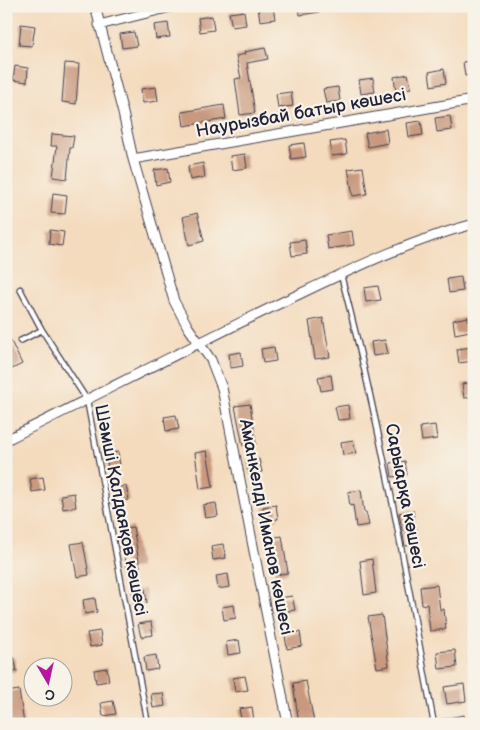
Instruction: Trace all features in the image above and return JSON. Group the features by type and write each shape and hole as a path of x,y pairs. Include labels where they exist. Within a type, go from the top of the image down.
{"street":[{"name":"Аманкелді Иманов көшесі","path":"95,6 133,159 174,301 198,343 211,360 222,388 288,724"},
{"path":"99,25 175,6"},
{"name":"Наурызбай батыр көшесі","path":"133,159 474,100"},
{"path":"6,440 198,343 367,262 458,228 474,224"}],"lane":[{"name":"Сарыарқа көшесі","path":"341,274 362,352 384,457 434,724"},
{"name":"Шәмші Қалдаяқов көшесі","path":"20,289 42,330 87,400 148,724"},
{"path":"20,341 42,330"}],"building":[{"path":"273,6 275,19 260,21 258,7"},
{"path":"299,6 326,6 326,11 300,15"},
{"path":"244,11 246,25 232,27 229,13"},
{"path":"212,16 214,30 200,32 198,18"},
{"path":"168,23 170,37 156,39 154,25"},
{"path":"21,24 35,26 32,46 19,45"},
{"path":"134,32 137,46 122,48 120,34"},
{"path":"265,48 268,59 247,63 255,113 240,115 235,79 241,78 236,56 245,54 244,52"},
{"path":"474,60 474,74 465,76 463,62"},
{"path":"65,63 79,64 76,104 62,102"},
{"path":"15,66 28,68 27,82 13,80"},
{"path":"444,69 446,83 431,86 429,72"},
{"path":"408,74 411,88 396,91 394,77"},
{"path":"373,78 375,92 361,94 359,80"},
{"path":"156,87 158,101 143,103 141,89"},
{"path":"338,87 340,101 326,103 323,89"},
{"path":"291,92 293,106 278,108 276,94"},
{"path":"224,105 226,119 184,126 182,112"},
{"path":"450,116 452,130 437,132 435,118"},
{"path":"421,121 423,135 409,137 407,123"},
{"path":"386,129 388,143 368,147 365,133"},
{"path":"52,134 74,136 72,148 70,148 67,179 53,177 57,146 51,146"},
{"path":"345,140 347,154 332,156 330,142"},
{"path":"304,143 306,157 291,159 289,145"},
{"path":"245,154 247,168 232,170 230,156"},
{"path":"203,163 205,177 190,180 188,166"},
{"path":"363,167 367,194 353,196 348,169"},
{"path":"168,168 170,182 156,185 154,170"},
{"path":"53,193 67,195 65,214 51,213"},
{"path":"197,213 204,241 189,245 183,217"},
{"path":"50,230 64,232 62,246 49,244"},
{"path":"352,231 354,245 328,249 326,235"},
{"path":"305,240 307,254 292,256 290,242"},
{"path":"461,277 463,291 449,293 447,279"},
{"path":"378,286 381,300 366,302 364,288"},
{"path":"468,317 470,331 455,334 453,320"},
{"path":"323,318 330,357 315,359 309,321"},
{"path":"6,331 22,364 6,372"},
{"path":"385,340 388,354 373,356 371,342"},
{"path":"274,347 276,361 263,363 261,349"},
{"path":"472,347 474,361 459,363 457,349"},
{"path":"241,352 243,366 231,368 229,354"},
{"path":"331,375 333,389 321,391 318,377"},
{"path":"474,382 474,397 464,398 462,384"},
{"path":"250,404 256,444 243,446 235,406"},
{"path":"348,405 350,419 338,420 335,407"},
{"path":"176,415 179,429 166,431 164,417"},
{"path":"435,425 437,439 422,441 420,427"},
{"path":"353,440 356,453 343,455 341,442"},
{"path":"207,451 213,487 200,489 195,453"},
{"path":"118,452 120,466 108,468 106,454"},
{"path":"259,459 262,472 249,474 247,461"},
{"path":"405,461 407,475 392,477 390,463"},
{"path":"43,477 45,490 32,492 30,479"},
{"path":"126,486 129,500 116,502 114,488"},
{"path":"361,490 364,512 366,512 369,525 356,527 353,505 350,506 348,492"},
{"path":"74,493 76,507 63,509 61,495"},
{"path":"216,503 218,516 205,518 203,505"},
{"path":"276,505 278,519 266,521 263,507"},
{"path":"413,510 418,544 405,546 399,513"},
{"path":"133,527 140,567 127,569 120,529"},
{"path":"282,536 288,573 275,575 270,538"},
{"path":"83,542 89,575 77,577 71,544"},
{"path":"223,544 226,558 213,560 211,546"},
{"path":"372,559 376,593 364,595 360,561"},
{"path":"228,574 230,587 218,589 216,576"},
{"path":"437,585 440,610 444,609 446,629 430,631 427,604 422,605 420,587"},
{"path":"145,589 147,603 134,605 132,591"},
{"path":"292,596 295,610 282,612 280,598"},
{"path":"95,598 97,612 85,614 83,600"},
{"path":"234,605 236,618 224,620 222,607"},
{"path":"382,615 389,666 377,668 368,617"},
{"path":"151,622 153,635 141,637 138,624"},
{"path":"100,631 102,645 90,647 87,633"},
{"path":"300,632 302,646 287,649 285,635"},
{"path":"239,640 241,653 228,655 226,642"},
{"path":"455,650 457,667 439,669 437,652"},
{"path":"156,655 158,669 146,671 144,657"},
{"path":"14,657 17,671 6,673 6,659"},
{"path":"107,668 109,681 96,683 94,670"},
{"path":"245,676 248,690 235,692 233,678"},
{"path":"306,681 314,722 299,724 293,683"},
{"path":"464,684 466,701 447,704 444,687"},
{"path":"19,690 24,724 11,724 6,692"},
{"path":"163,693 165,706 153,708 151,694"},
{"path":"113,701 116,714 103,716 101,703"},
{"path":"252,707 254,721 242,723 239,709"},
{"path":"464,715 465,724 438,724 438,720"}]}
